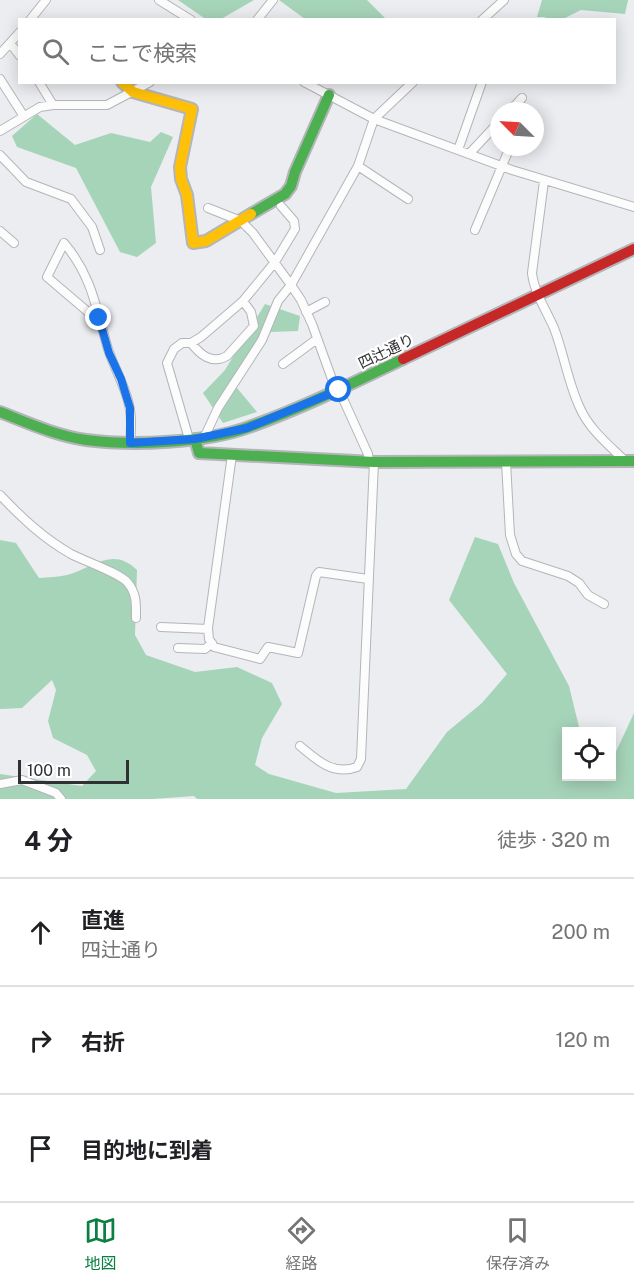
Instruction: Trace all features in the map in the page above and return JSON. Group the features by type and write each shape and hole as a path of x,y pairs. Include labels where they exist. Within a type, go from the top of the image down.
{"street":[{"path":"32,18 46,0"},
{"path":"159,0 188,18"},
{"path":"259,18 273,0"},
{"path":"484,18 504,0"},
{"path":"18,34 4,47 18,55"},
{"path":"0,79 23,115"},
{"path":"40,84 53,105"},
{"path":"124,84 133,92 192,109 180,167 194,243 206,241 285,194 291,186 329,95"},
{"path":"0,131 23,115 40,107 107,105 147,84"},
{"path":"308,84 374,119 544,181 634,207"},
{"path":"196,439 262,340 278,301 291,285 357,166 374,119 411,84"},
{"path":"458,150 481,84"},
{"path":"518,102 522,98"},
{"path":"469,154 490,132"},
{"path":"0,155 26,182 71,199 92,227 100,250"},
{"path":"475,230 506,156"},
{"path":"357,166 408,199"},
{"path":"544,181 531,273 533,285 560,345 580,408 591,426 629,461"},
{"path":"281,206 294,221 295,229 275,262 243,301 201,338 191,343 182,343 168,356 167,363 196,439 199,453 372,462 629,461"},
{"path":"208,208 241,220 291,285 306,312 333,382 339,390 372,462 361,759 357,767 350,770 336,770 322,764 300,746"},
{"path":"0,231 14,243"},
{"path":"100,323 47,277 64,243 89,280 100,323 130,408 130,443"},
{"name":"四辻通り","path":"0,412 37,427 85,440 130,443 196,439 247,428 339,390 634,249"},
{"path":"191,343 201,356 212,360 221,360 227,356 254,326 251,312 243,301"},
{"path":"306,312 325,302"},
{"path":"283,364 317,339"},
{"path":"232,455 208,629 209,639 214,646 260,659 268,646 298,653 316,576 319,572 368,579"},
{"path":"506,462 510,535 516,554 522,561 568,576 588,595 604,604"},
{"path":"0,495 30,526 46,538 127,582 135,596 136,618"},
{"path":"161,627 208,629"},
{"path":"178,648 205,649 212,643"},
{"path":"0,784 22,780 56,793 61,799"}],"green space":[{"path":"178,0 254,0 223,18 204,18"},
{"path":"279,0 367,0 385,18 304,18"},
{"path":"542,0 628,0 625,14 581,10 565,18 537,17"},
{"path":"37,114 75,145 111,133 150,142 161,132 173,137 151,187 156,243 137,257 120,252 76,168 17,147 12,136"},
{"path":"265,304 300,316 298,331 271,332 253,347 232,382 257,412 223,423 203,393 225,370"},
{"path":"475,537 498,544 514,583 569,686 579,727 562,727 562,781 616,781 616,752 634,713 634,799 197,799 194,796 153,799 0,799 0,774 82,786 96,771 87,755 53,738 48,721 56,690 52,680 22,708 0,709 0,540 16,543 39,578 67,575 111,559 128,563 137,570 135,635 146,655 195,672 237,667 272,683 282,704 262,738 255,765 269,774 336,793 406,789 447,732 482,703 507,674 449,600"}],"traffic: fast":[{"path":"251,214 285,194 291,186 329,95"},
{"path":"0,412 53,432 86,440 125,443 190,440 212,437 269,420 403,359"},
{"path":"195,439 199,453 374,462 634,461"}],"traffic: slow":[{"path":"124,84 133,92 192,109 180,167 181,179 187,195 193,243 206,241 251,214"}],"traffic: jam":[{"path":"403,359 634,249"}],"route":[{"path":"99,318 109,353 121,379 130,408 130,443 204,438 247,428 339,390"}]}
